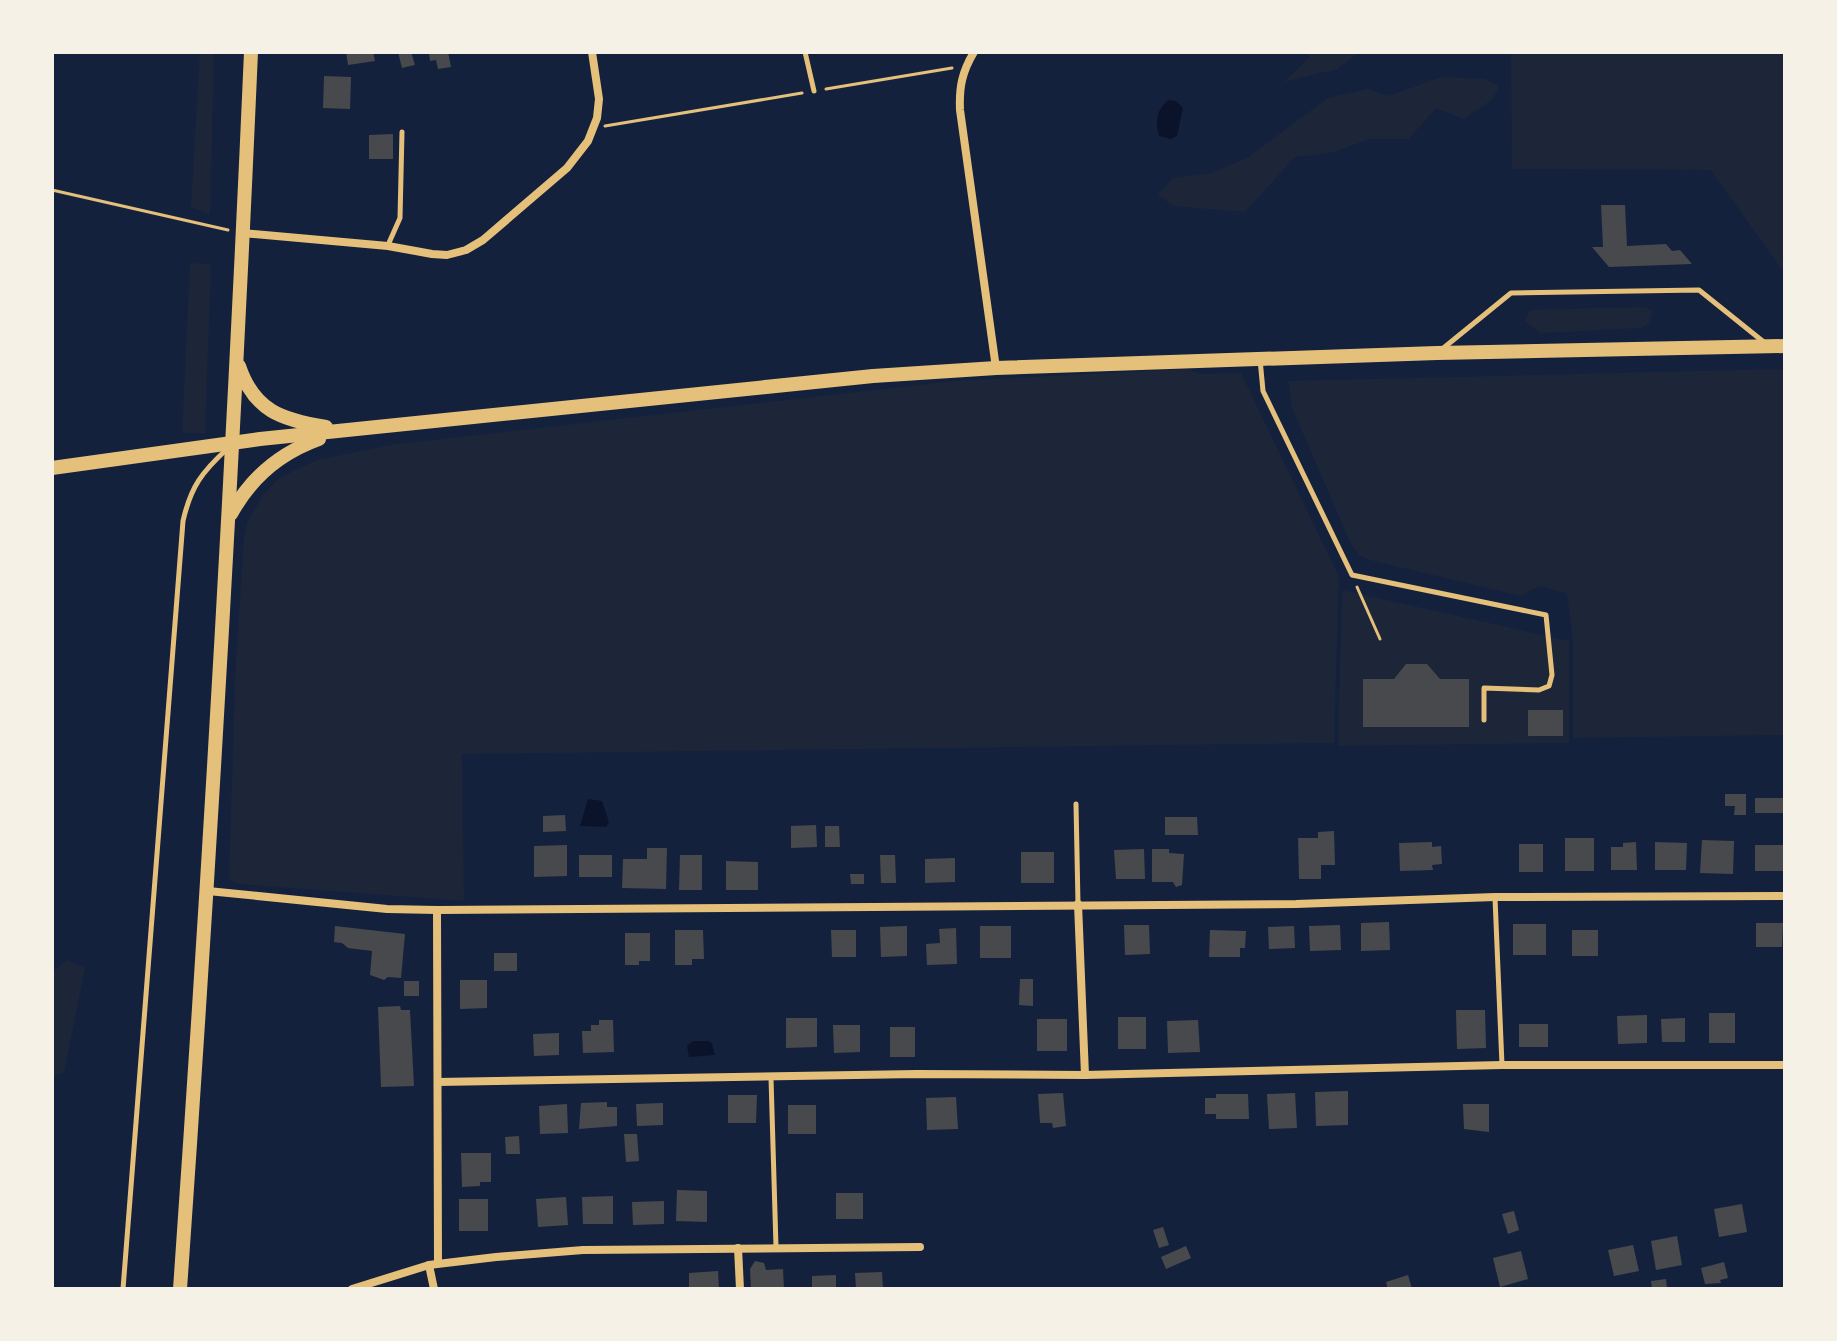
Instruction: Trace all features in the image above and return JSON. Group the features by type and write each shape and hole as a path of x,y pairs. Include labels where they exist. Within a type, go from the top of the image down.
{"main road":[{"path":"180,1289 208,891 251,52"},
{"path":"52,468 346,430 873,376 996,368 1437,353 1785,346"},
{"path":"236,356 250,393 272,412 303,423 346,430"},
{"path":"229,519 246,489 267,467 301,446 346,430"}],"street":[{"path":"241,233 388,246 447,255 466,250 483,240 567,168 588,141 594,128 599,99 592,52"},
{"path":"974,52 959,88 960,110 996,368"},
{"path":"208,891 387,909 437,910 1296,904 1495,897 1785,896"},
{"path":"1078,904 1085,1075"},
{"path":"434,1289 437,910"},
{"path":"438,1082 917,1074 1085,1075 1502,1065 1785,1065"},
{"path":"352,1289 434,1264 583,1250 920,1247"},
{"path":"738,1248 740,1289"}],"lane":[{"path":"805,52 814,91"},
{"path":"388,246 400,218 402,132"},
{"path":"1437,353 1511,293 1699,290 1768,346"},
{"path":"1260,359 1263,391 1352,575 1546,615 1552,675 1549,686 1539,690 1484,688 1484,720"},
{"path":"123,1289 183,521 189,497 203,470 233,443"},
{"path":"1076,804 1078,904"},
{"path":"1495,897 1502,1065"},
{"path":"771,1078 776,1247"}],"path":[{"path":"594,128 946,67 964,70"},
{"path":"52,190 241,233"},
{"path":"1352,575 1380,639"}],"shaded area":[{"path":"200,52 214,52 210,215 191,207"},
{"path":"1309,52 1360,52 1337,69 1284,82 1309,58"},
{"path":"1511,52 1785,52 1785,274 1711,170 1512,169"},
{"path":"1441,77 1485,79 1499,86 1493,99 1464,119 1436,108 1409,139 1369,139 1335,152 1295,157 1245,212 1173,206 1158,194 1173,178 1211,173 1247,158 1328,98 1368,89 1389,96"},
{"path":"1168,100 1176,101 1183,108 1177,136 1171,139 1159,136 1157,125 1159,112"},
{"path":"190,263 211,264 205,433 182,433"},
{"path":"1645,307 1652,314 1648,324 1641,328 1540,333 1525,321 1530,310"},
{"path":"1187,369 1200,374 1241,373 1339,577 1334,743 462,754 464,901 238,884 229,879 235,678 244,536 248,520 264,494 277,480 293,471 317,460 397,444 954,381"},
{"path":"1785,369 1785,735 1573,738 1573,641 1567,593 1539,586 1521,596 1359,555 1350,542 1292,408 1288,381"},
{"path":"1342,590 1569,641 1569,743 1338,746"},
{"path":"588,799 602,801 609,822 606,827 580,826"},
{"path":"67,960 85,968 64,1073 52,1076 52,972"},
{"path":"693,1041 712,1043 715,1055 689,1057 687,1046"}],"building":[{"path":"346,52 373,52 375,61 348,65"},
{"path":"398,52 411,52 415,65 402,68"},
{"path":"429,52 448,52 451,67 438,69 436,60 430,61"},
{"path":"324,76 351,77 350,109 323,108"},
{"path":"393,134 393,159 369,159 369,135"},
{"path":"1601,205 1625,205 1627,246 1666,244 1672,251 1680,250 1692,264 1609,267 1592,247 1603,247"},
{"path":"1406,664 1427,664 1440,679 1469,679 1469,727 1363,727 1363,679 1394,679"},
{"path":"1528,710 1563,710 1563,736 1528,736"},
{"path":"1725,794 1746,794 1746,815 1734,815 1735,806 1725,806"},
{"path":"1755,798 1785,798 1785,813 1755,813"},
{"path":"565,815 566,831 543,832 543,816"},
{"path":"1165,817 1197,817 1198,835 1165,835"},
{"path":"816,825 817,847 791,848 791,826"},
{"path":"825,826 839,826 840,847 825,847"},
{"path":"1334,831 1335,865 1321,865 1321,879 1299,879 1298,838 1318,838 1318,832"},
{"path":"1565,838 1594,838 1594,871 1565,871"},
{"path":"1702,840 1734,841 1733,874 1700,873"},
{"path":"1432,842 1432,847 1441,846 1442,864 1432,865 1433,870 1400,871 1399,843"},
{"path":"1636,842 1637,870 1611,870 1611,847"},
{"path":"1655,842 1687,843 1686,870 1655,870"},
{"path":"1519,844 1543,844 1543,872 1519,872"},
{"path":"567,845 567,876 534,877 534,846"},
{"path":"1755,845 1785,845 1785,871 1755,871"},
{"path":"647,848 667,848 666,889 622,888 623,859 647,859"},
{"path":"1144,849 1145,879 1116,879 1114,850"},
{"path":"1152,849 1169,849 1169,853 1184,854 1182,885 1176,887 1173,882 1152,882"},
{"path":"1021,852 1054,852 1054,883 1021,883"},
{"path":"579,855 612,855 612,877 579,877"},
{"path":"680,855 702,855 702,890 679,890"},
{"path":"880,855 895,855 896,883 881,883"},
{"path":"955,858 955,882 925,883 925,859"},
{"path":"726,861 758,862 758,890 726,890"},
{"path":"850,874 864,874 864,884 851,884"},
{"path":"1389,922 1390,950 1361,951 1361,923"},
{"path":"1756,923 1783,923 1782,947 1756,947"},
{"path":"1513,924 1546,924 1546,955 1513,955"},
{"path":"1124,925 1149,925 1150,954 1125,955"},
{"path":"1340,925 1341,950 1310,951 1309,926"},
{"path":"335,926 405,934 401,978 388,977 384,980 370,975 372,951 348,948 334,942"},
{"path":"907,926 907,956 881,957 880,927"},
{"path":"980,926 1011,926 1011,958 980,958"},
{"path":"1294,926 1295,948 1269,949 1268,927"},
{"path":"956,928 957,964 927,965 926,944 940,943 939,929"},
{"path":"675,930 703,930 704,959 692,959 692,965 675,965"},
{"path":"831,930 856,930 856,957 832,957"},
{"path":"1210,930 1246,931 1245,948 1240,948 1240,957 1209,957"},
{"path":"1572,930 1598,930 1598,956 1572,956"},
{"path":"625,933 650,933 650,961 625,965"},
{"path":"494,953 517,953 517,971 494,971"},
{"path":"1020,979 1033,979 1033,1006 1019,1005"},
{"path":"460,980 487,980 487,1008 460,1009"},
{"path":"404,981 419,981 419,996 404,996"},
{"path":"400,1006 401,1010 410,1010 414,1086 381,1087 378,1007"},
{"path":"1456,1010 1485,1010 1486,1048 1457,1049"},
{"path":"1709,1013 1735,1013 1735,1043 1709,1043"},
{"path":"1647,1015 1647,1043 1618,1044 1617,1016"},
{"path":"1118,1017 1146,1017 1146,1049 1118,1049"},
{"path":"786,1018 817,1018 817,1047 786,1048"},
{"path":"1685,1018 1685,1042 1662,1042 1661,1019"},
{"path":"1037,1019 1067,1019 1067,1051 1037,1051"},
{"path":"599,1020 613,1020 614,1052 583,1053 582,1031 591,1031 591,1025 599,1025"},
{"path":"1198,1020 1200,1052 1168,1053 1167,1021"},
{"path":"1519,1024 1548,1024 1548,1047 1519,1047"},
{"path":"833,1025 860,1025 860,1052 834,1053"},
{"path":"890,1027 915,1027 915,1057 890,1057"},
{"path":"559,1033 559,1055 534,1056 533,1034"},
{"path":"1348,1091 1348,1125 1316,1126 1315,1092"},
{"path":"1063,1093 1066,1126 1053,1128 1052,1123 1040,1123 1038,1094"},
{"path":"1295,1093 1297,1128 1269,1129 1267,1094"},
{"path":"1216,1094 1248,1094 1249,1119 1216,1119 1216,1114 1205,1114 1205,1098 1216,1098"},
{"path":"728,1095 757,1095 756,1123 728,1123"},
{"path":"956,1097 958,1129 927,1130 926,1098"},
{"path":"607,1102 607,1107 617,1107 617,1126 579,1129 581,1103"},
{"path":"663,1103 663,1125 637,1126 636,1104"},
{"path":"567,1104 568,1133 540,1134 539,1106"},
{"path":"1463,1104 1489,1104 1489,1132 1464,1129"},
{"path":"788,1105 816,1105 816,1134 788,1134"},
{"path":"624,1134 637,1134 639,1161 626,1162"},
{"path":"519,1136 520,1154 506,1154 505,1137"},
{"path":"461,1153 491,1153 491,1182 462,1187"},
{"path":"677,1190 707,1191 707,1222 676,1221"},
{"path":"836,1193 863,1193 863,1219 836,1219"},
{"path":"613,1196 613,1224 583,1224 582,1197"},
{"path":"566,1197 568,1225 538,1227 536,1199"},
{"path":"459,1199 488,1199 488,1231 459,1231"},
{"path":"664,1201 664,1224 633,1225 632,1202"},
{"path":"1742,1204 1747,1232 1719,1237 1714,1209"},
{"path":"1514,1211 1519,1230 1508,1234 1502,1214"},
{"path":"1163,1227 1169,1245 1159,1248 1153,1230"},
{"path":"1677,1236 1682,1265 1656,1270 1651,1241"},
{"path":"1633,1245 1639,1271 1614,1276 1608,1250"},
{"path":"1186,1246 1191,1258 1166,1269 1161,1257"},
{"path":"1521,1251 1528,1279 1500,1287 1493,1258"},
{"path":"755,1261 764,1263 766,1270 783,1269 784,1289 751,1289 750,1269"},
{"path":"1724,1262 1728,1278 1720,1280 1721,1283 1705,1284 1701,1268"},
{"path":"718,1271 719,1289 689,1289 689,1273"},
{"path":"882,1272 883,1289 856,1289 855,1273"},
{"path":"836,1275 836,1289 812,1289 812,1276"},
{"path":"1408,1275 1412,1289 1388,1289 1386,1282"},
{"path":"1666,1279 1667,1289 1652,1289 1651,1281"}]}
